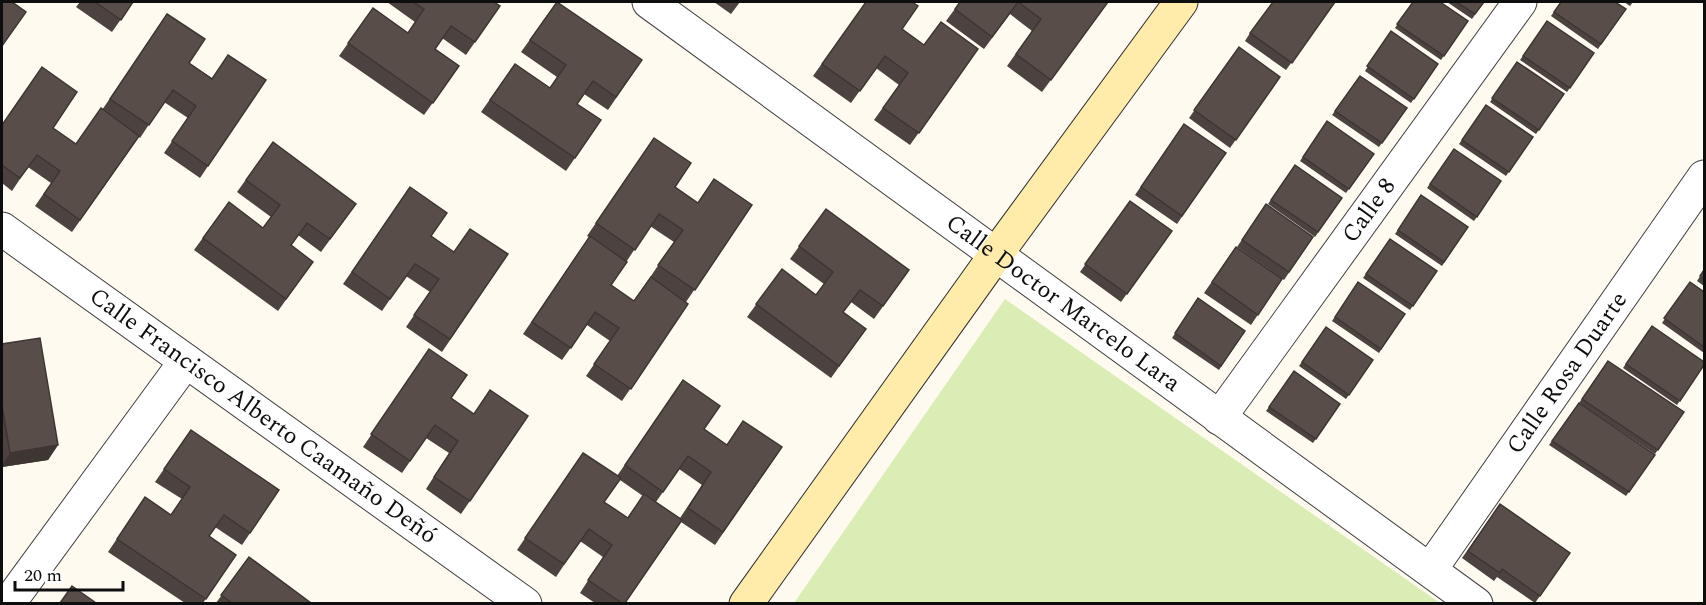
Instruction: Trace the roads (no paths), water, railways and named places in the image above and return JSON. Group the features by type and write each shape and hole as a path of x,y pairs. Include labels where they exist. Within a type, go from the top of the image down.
{"street":[{"name":"Calle Doctor Marcelo Lara","path":"649,2 1476,603"},
{"path":"746,603 1181,2"},
{"name":"Calle 8","path":"1219,418 1520,2"},
{"name":"Calle Rosa Duarte","path":"1430,570 1704,177"},
{"name":"Calle Francisco Alberto Caamaño Deñó","path":"2,229 525,603"},
{"path":"8,603 186,361"}]}
